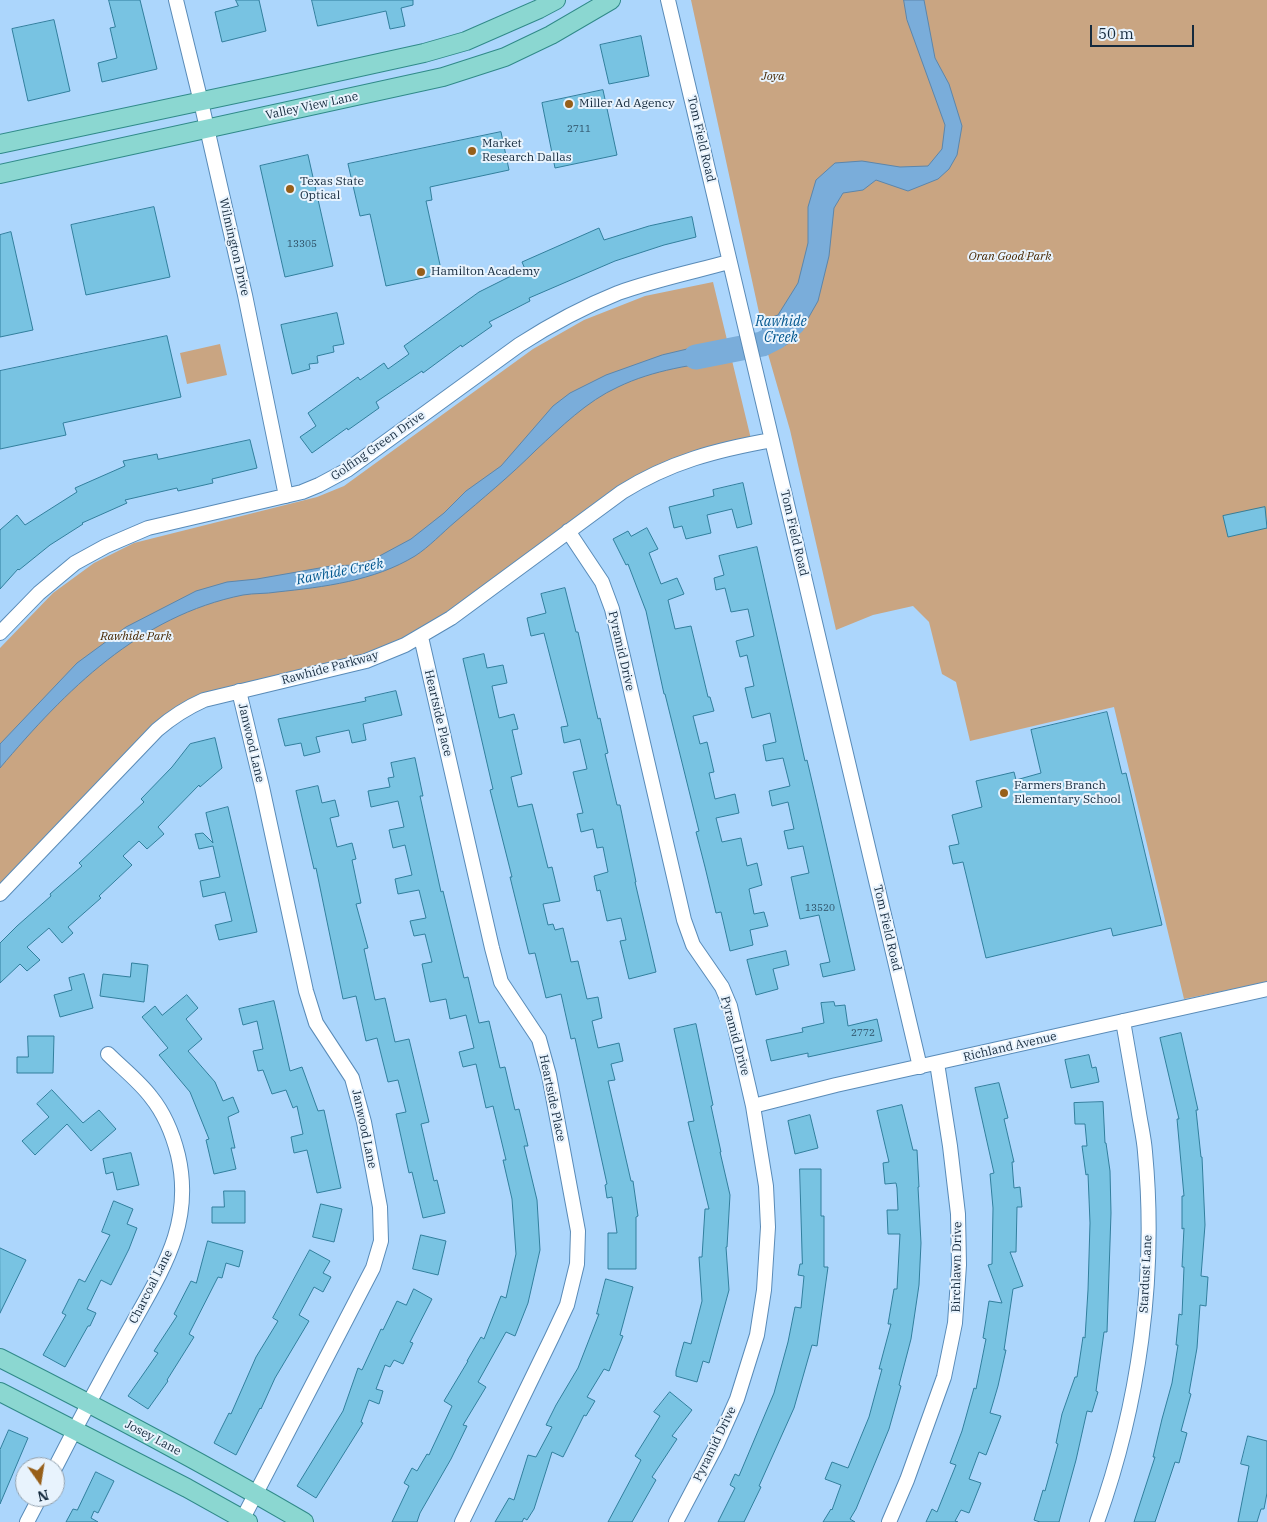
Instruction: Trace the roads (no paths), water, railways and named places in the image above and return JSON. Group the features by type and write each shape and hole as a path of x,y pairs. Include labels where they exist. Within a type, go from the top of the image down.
{"main road":[{"path":"0,144 424,53 466,41 556,0"},
{"name":"Valley View Lane","path":"0,174 436,78 505,56 550,35 611,0"},
{"path":"466,41 474,67"},
{"name":"Josey Lane","path":"0,1358 257,1494 304,1522"},
{"path":"0,1392 244,1521"}],"street":[{"name":"Wilmington Drive","path":"176,0 201,102 265,388 286,496"},
{"name":"Tom Field Road","path":"668,0 920,1067"},
{"name":"Golfing Green Drive","path":"0,633 39,593 75,563 106,546 148,528 286,496 319,485 347,470 519,345 555,323 618,294 657,280 729,262"},
{"name":"Rawhide Parkway","path":"0,894 171,717 186,708 204,700 366,661 421,637 451,618 622,492 663,469 689,459 772,440"},
{"name":"Pyramid Drive","path":"568,531 602,582 612,609 684,920 693,945 722,987 730,1006 753,1106 766,1186 768,1227 764,1290 757,1335 737,1399 717,1444 676,1522"},
{"name":"Heartside Place","path":"421,637 501,982 538,1039 549,1074 578,1231 577,1264 567,1305 462,1522"},
{"name":"Janwood Lane","path":"239,691 262,787 306,991 316,1023 352,1078 364,1122 380,1208 381,1241 373,1268 244,1521"},
{"name":"Richland Avenue","path":"753,1106 836,1085 1267,989"},
{"name":"Stardust Lane","path":"1097,1522 1110,1487 1131,1405 1144,1318 1149,1223 1145,1151 1123,1021"},
{"name":"Charcoal Lane","path":"61,1457 88,1403 165,1265 178,1230 182,1206 182,1171 168,1126 152,1097 108,1054"},
{"name":"Birchlawn Drive","path":"889,1522 907,1480 944,1377 956,1323 959,1265 958,1214 937,1063"},
{"path":"27,1522 35,1507"}],"water":[{"name":"Rawhide Creek","path":"904,0 924,0 935,58 949,84 962,126 957,155 949,169 938,179 908,191 876,180 863,190 843,193 834,208 829,256 818,301 802,329 791,342 768,354 761,321 778,315 798,283 808,243 808,207 816,180 835,163 862,161 900,167 928,166 942,149 945,125 907,20"},
{"name":"Rawhide Creek","path":"727,340 732,360 688,366 645,376 618,387 585,407 425,548 399,565 348,582 273,593 243,595 205,605 170,620 138,638 107,660 78,685 51,711 0,768 0,744 77,663 126,627 196,591 227,582 257,579 331,566 354,565 372,560 411,539 444,513 466,491 501,466 553,406 570,393 606,375 662,355"}],"waterway":[{"name":"Rawhide Creek","path":"696,357 762,344 776,337 793,323"}],"place":[{"name":"Miller Ad Agency","path":"569,104"},
{"name":"Market Research Dallas","path":"472,151"},
{"name":"Texas State Optical","path":"290,189"},
{"name":"Hamilton Academy","path":"421,272"},
{"name":"Farmers Branch Elementary School","path":"1004,793"}],"park label":[{"name":"Joya","path":"773,77"},
{"name":"Oran Good Park","path":"1010,257"},
{"name":"Rawhide Park","path":"136,637"}]}
